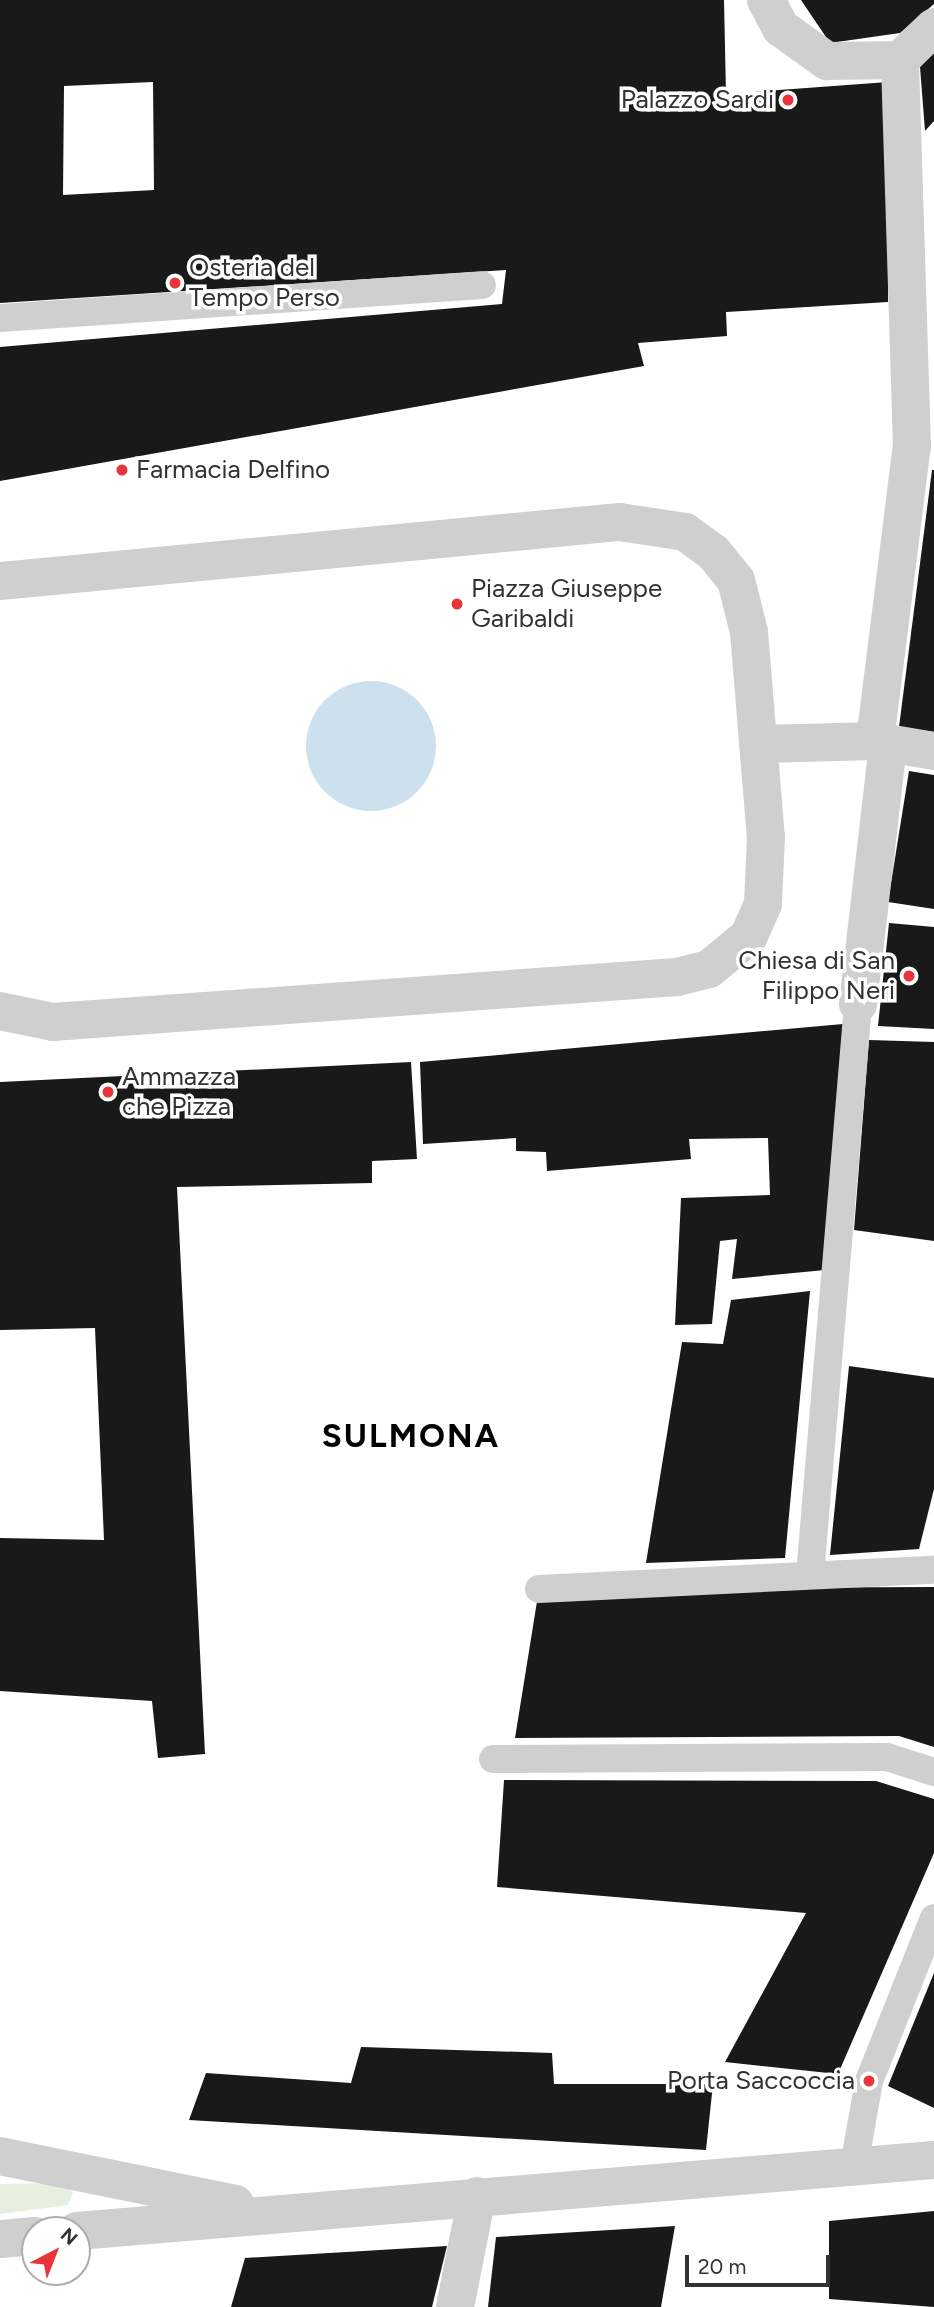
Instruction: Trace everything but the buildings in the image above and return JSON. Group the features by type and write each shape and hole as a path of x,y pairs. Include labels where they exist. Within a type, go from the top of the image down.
{"street":[{"path":"766,0 781,28 827,61 900,60 934,27"},
{"path":"858,1004 882,742 923,441 900,60"},
{"path":"0,581 652,522 685,532 713,552 736,579 750,632 766,837 763,904 749,936 709,969 677,977 53,1022 0,1011"},
{"path":"758,744 882,742 934,751"},
{"path":"0,2156 107,2175 268,2211"},
{"path":"91,2230 268,2211 934,2160"},
{"path":"82,2216 95,2207 107,2175"},
{"path":"455,2307 477,2196"},
{"path":"0,2239 21,2237"}],"lane":[{"path":"0,318 482,285"},
{"path":"810,1575 858,1004"},
{"path":"539,1589 934,1570"},
{"path":"493,1759 887,1757 934,1772"},
{"path":"854,2166 869,2081 934,1918"}],"green space":[{"path":"60,2183 73,2192 68,2205 0,2214 0,2184"}],"water":[{"path":"371,681 396,686 417,700 431,721 436,746 431,771 417,792 396,806 371,811 346,806 325,792 311,771 306,746 311,721 325,700 346,686"}],"place":[{"name":"Palazzo Sardi","path":"788,100"},
{"name":"Osteria del Tempo Perso","path":"175,283"},
{"name":"Farmacia Delfino","path":"122,470"},
{"name":"Piazza Giuseppe Garibaldi","path":"457,604"},
{"name":"Chiesa di San Filippo Neri","path":"909,976"},
{"name":"Ammazza che Pizza","path":"108,1092"},
{"name":"Porta Saccoccia","path":"869,2081"}],"district":[{"name":"SULMONA","path":"411,1436"}]}
